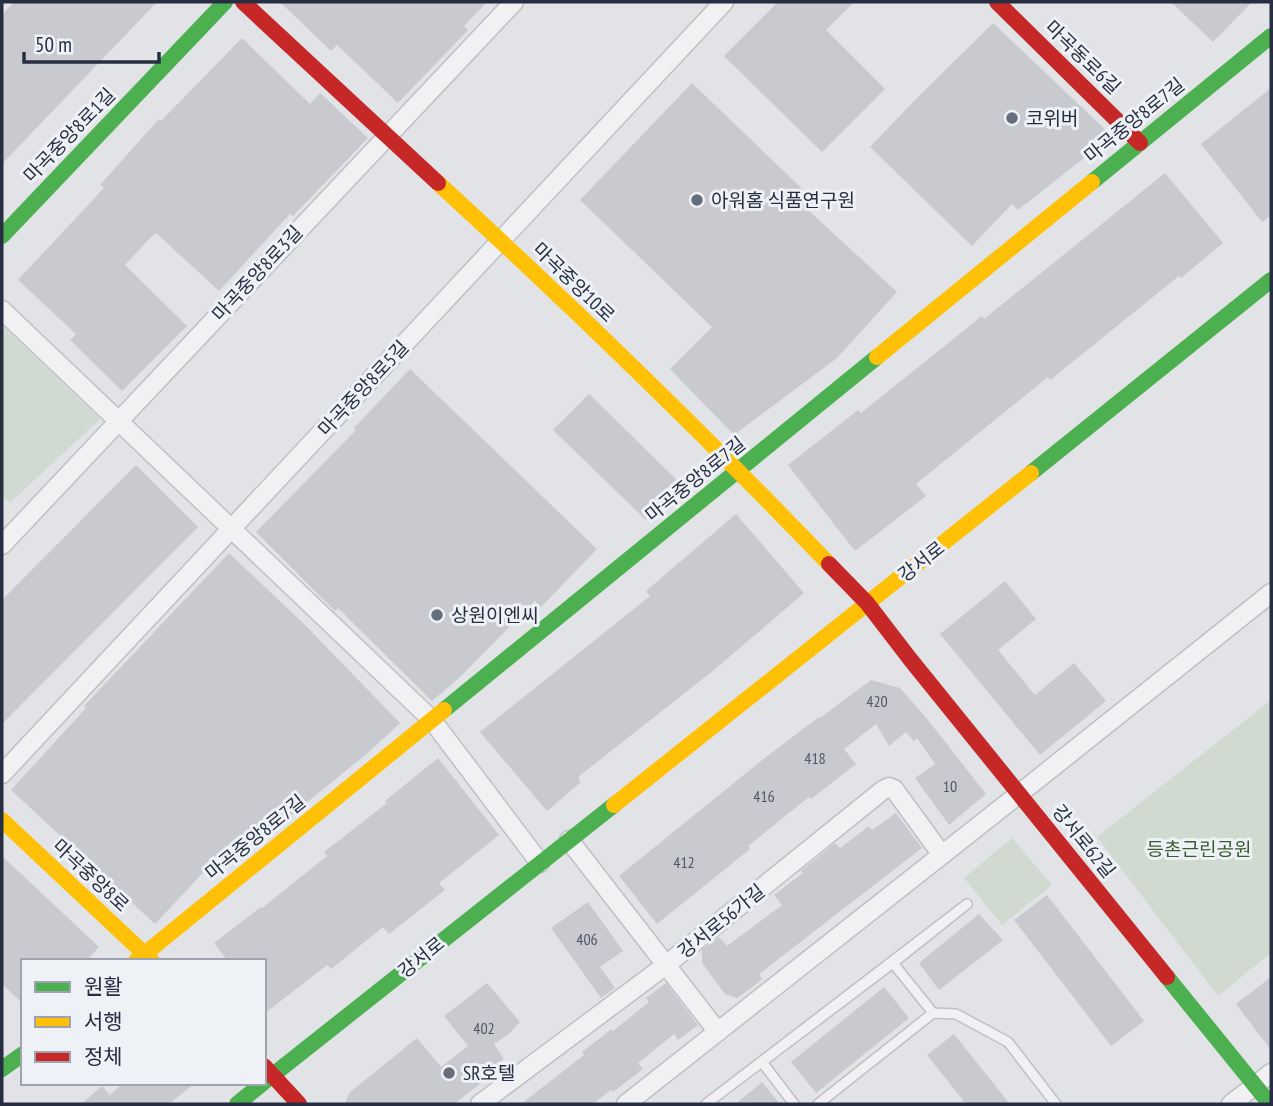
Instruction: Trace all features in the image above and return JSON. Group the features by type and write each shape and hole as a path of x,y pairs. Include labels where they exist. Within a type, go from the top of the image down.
{"street":[{"name":"마곡중앙8로1길","path":"2,236 225,2"},
{"name":"마곡중앙10로","path":"243,2 500,240 739,470 867,603"},
{"name":"마곡중앙8로3길","path":"2,545 514,2"},
{"name":"마곡중앙8로5길","path":"2,774 724,2"},
{"name":"마곡동로6길","path":"997,2 1140,142"},
{"name":"마곡중앙8로7길","path":"144,958 1271,36"},
{"name":"강서로","path":"266,1077 540,863 1271,280"},
{"path":"2,310 432,720 540,863"},
{"path":"626,1104 1271,593"},
{"name":"강서로62길","path":"867,603 905,654 1270,1104"},
{"name":"강서로56가길","path":"480,1104 666,965 883,790 889,787 894,789 942,855"},
{"name":"마곡중앙8로","path":"2,820 144,958"},
{"path":"569,840 718,1032"},
{"path":"2,1069 21,1056"},
{"path":"1231,1104 1271,1073"},
{"path":"266,1077 299,1104"},
{"name":"강서로","path":"237,1104 257,1085"}],"lane":[{"path":"967,904 892,963 706,1104 967,904"},
{"path":"892,963 933,1013"},
{"path":"818,1104 933,1013 956,1014 1008,1042 1056,1104"},
{"path":"762,1062 794,1104"}],"green space":[{"path":"2,325 100,419 10,503 2,495"},
{"name":"등촌근린공원","path":"1271,700 1271,953 1218,996 1097,837"},
{"path":"1012,838 1052,885 1002,925 964,878"}],"building":[{"path":"14,2 157,2 2,164 2,15"},
{"path":"280,2 487,2 464,26 468,30 398,103 337,45 331,51"},
{"path":"778,2 854,2 826,30 885,89 822,152 724,56"},
{"path":"1171,2 1252,2 1213,42"},
{"name":"코위버","path":"993,23 1112,136 1018,210 1012,204 972,246 870,147"},
{"path":"242,38 310,104 320,93 368,138 293,216 290,214 219,291 154,234 125,265 187,326 122,391 70,340 76,334 18,280 104,188 100,185 159,119 161,121"},
{"path":"692,83 815,201 807,209 897,292 837,358 734,435 670,369 712,327 580,200"},
{"path":"1271,88 1271,215 1262,222 1201,144"},
{"path":"1165,173 1223,243 1050,380 1048,377 916,484 926,496 855,551 788,465 858,410 861,413 982,316 984,319"},
{"path":"410,369 597,549 541,607 535,601 458,679 432,701 338,608 335,611 256,532 356,430 354,428"},
{"path":"589,394 681,484 646,520 553,430"},
{"path":"136,465 198,527 2,724 2,600"},
{"path":"736,514 804,593 714,670 578,777 581,782 547,811 480,732 650,596 646,591"},
{"path":"229,553 305,625 400,723 370,751 240,857 229,845 155,924 11,790 86,708 84,706"},
{"path":"1005,581 1036,619 998,650 1035,695 1074,663 1106,701 1040,755 940,634"},
{"path":"871,680 900,688 986,794 949,825 915,778 935,764 917,738 914,741 906,732 889,746 876,724 844,749 856,764 811,799 809,797 748,846 750,849 657,924 619,876 766,757"},
{"path":"438,758 499,835 439,883 445,890 389,934 383,927 331,969 327,965 266,1012 266,959 226,959 214,943 327,856 324,852 387,803 385,801"},
{"path":"896,813 922,848 759,974 762,979 755,985 737,998 725,994 702,963 702,950 719,937 727,946 782,905 774,895 835,843 840,848 869,826 872,830"},
{"path":"2,856 99,947 88,959 21,959 21,1002 2,984"},
{"path":"1047,895 1144,1021 1111,1046 1014,920"},
{"path":"588,902 623,951 600,967 615,988 601,998 551,928"},
{"path":"979,914 1003,940 939,990 919,963"},
{"path":"1271,977 1271,1050 1236,1004"},
{"path":"487,983 520,1022 494,1044 504,1059 484,1073 489,1077 454,1104 345,1104 349,1093 417,1038 441,1067 468,1046 444,1016"},
{"path":"666,983 698,1025 678,1040 674,1034 638,1063 643,1069 593,1104 521,1104 584,1055 582,1052 649,1002 646,998"},
{"path":"884,987 909,1018 816,1093 791,1062"},
{"path":"954,1034 1010,1104 966,1104 927,1055"},
{"path":"762,1082 780,1104 736,1104"},
{"path":"121,1085 193,1085 169,1104 81,1104 102,1086 110,1095"}],"traffic: fast":[{"path":"2,236 225,2"},
{"path":"1092,182 1271,36"},
{"path":"1031,473 1271,280"},
{"path":"444,710 877,357"},
{"path":"266,1080 614,805"},
{"path":"1167,977 1270,1104"},
{"path":"2,1069 21,1055"},
{"path":"237,1104 261,1085"}],"traffic: slow":[{"path":"877,357 1092,182"},
{"path":"438,183 636,370 829,564"},
{"path":"614,805 1031,473"},
{"path":"138,959 444,710"},
{"path":"2,820 150,959"}],"traffic: jam":[{"path":"243,2 438,183"},
{"path":"997,2 1140,143"},
{"path":"829,564 867,603 1167,977"},
{"path":"266,1068 299,1104"}],"place":[{"name":"코위버","path":"1012,118"},
{"name":"아워홈 식품연구원","path":"697,200"},
{"name":"상원이엔씨","path":"437,615"},
{"name":"SR호텔","path":"449,1073"}]}
